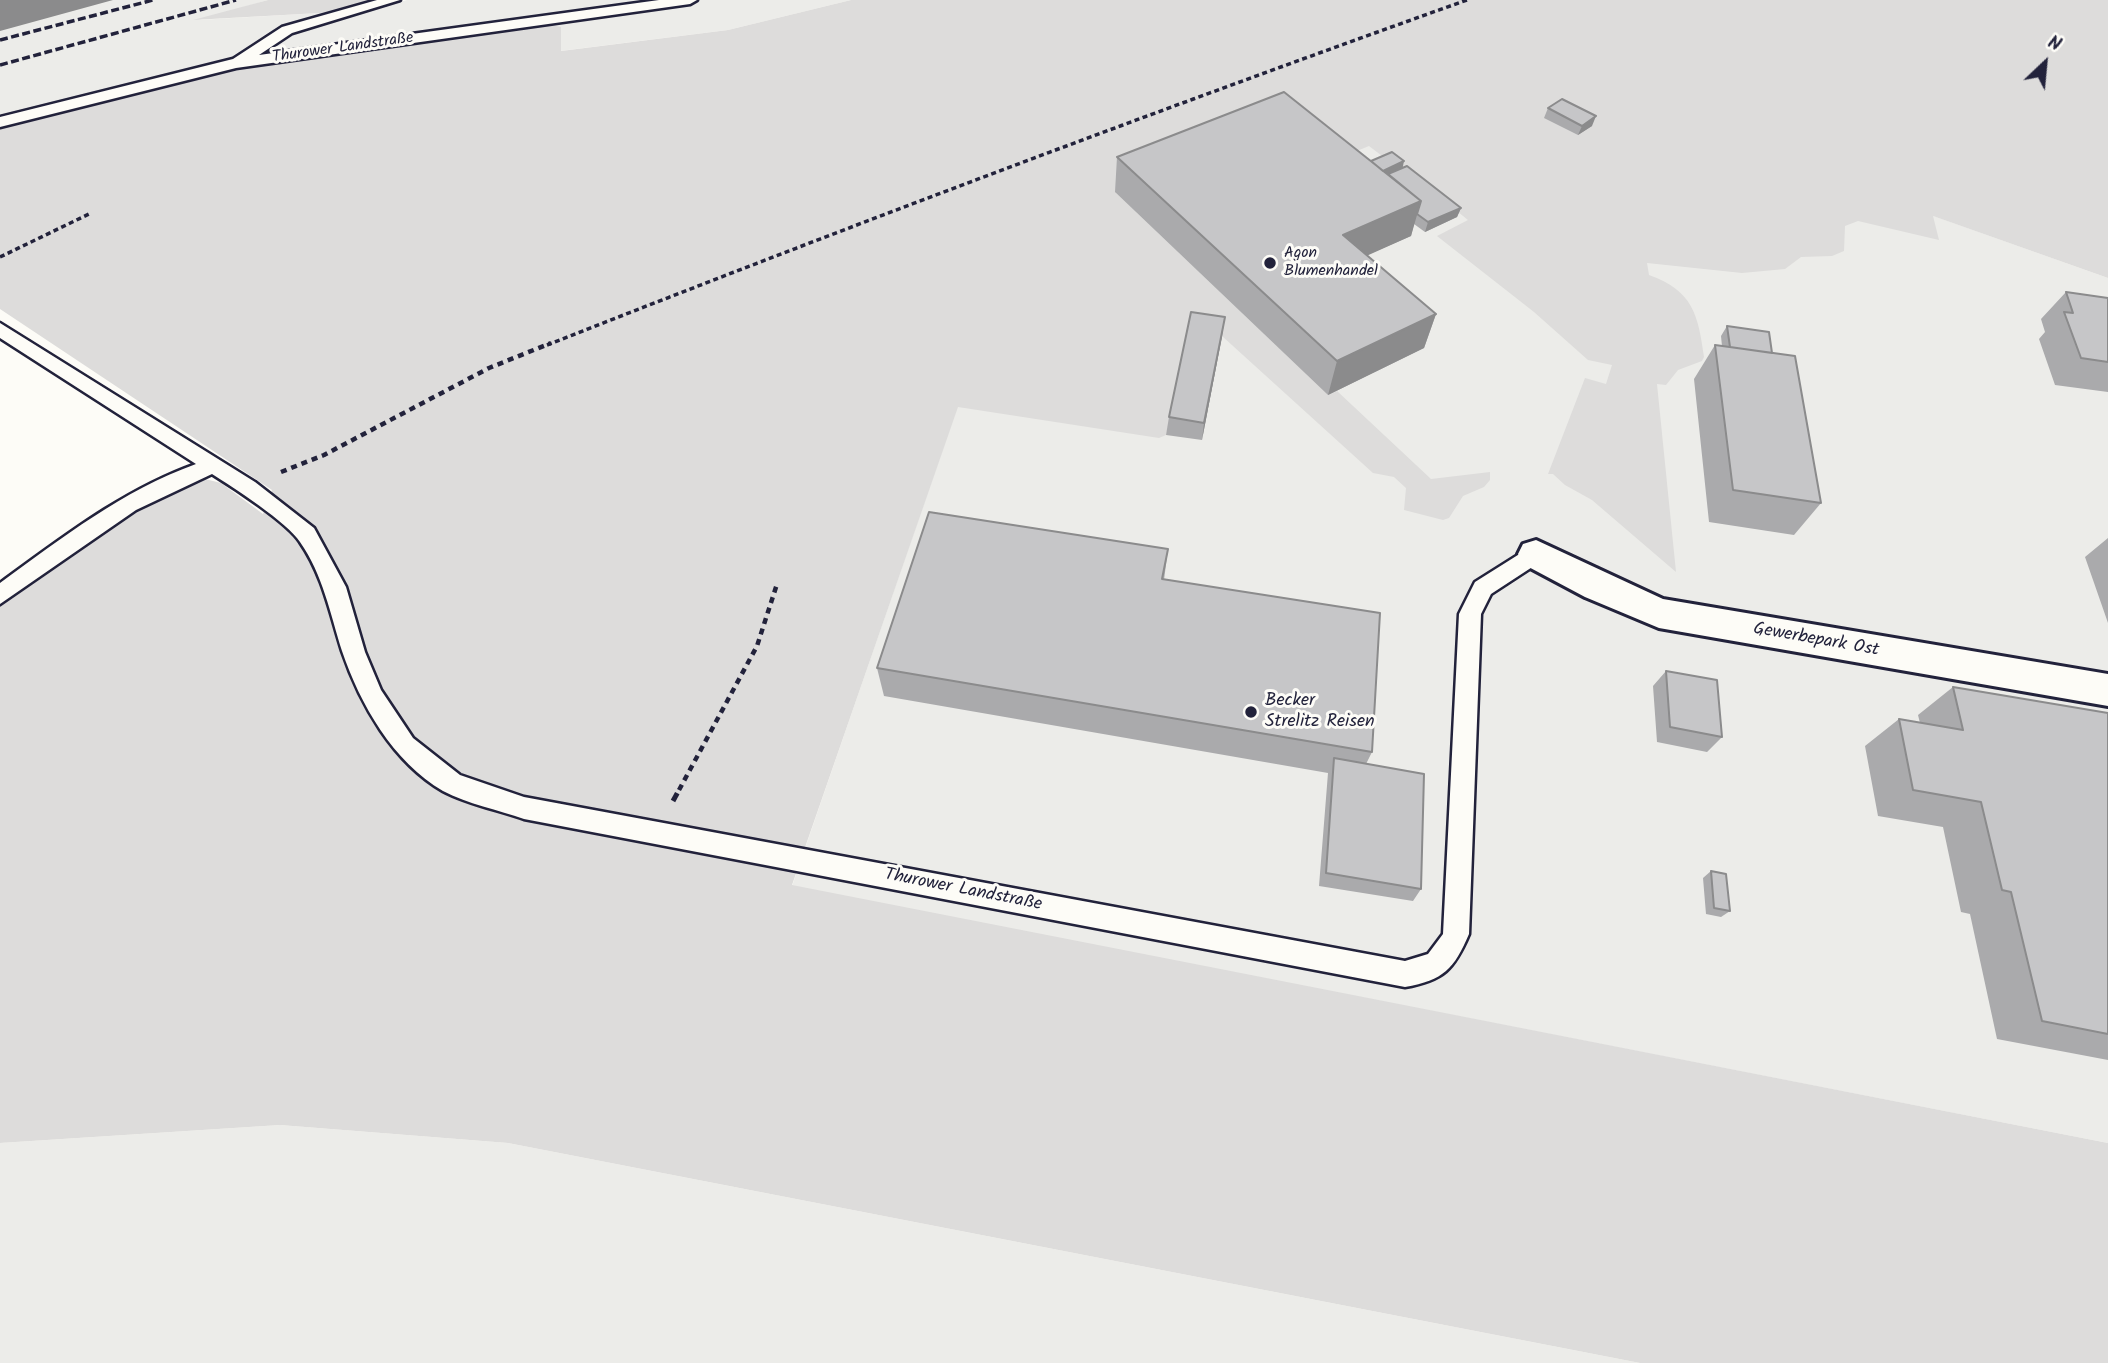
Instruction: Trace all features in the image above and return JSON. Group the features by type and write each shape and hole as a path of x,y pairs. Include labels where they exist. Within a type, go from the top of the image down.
{"street":[{"name":"Gewerbepark Ost","path":"1536,554 1598,587 1659,613 2108,690"}],"lane":[{"path":"236,63 287,30 393,0"},
{"name":"Thurower Landstraße","path":"0,122 236,63 690,0"},
{"name":"Thurower Landstraße","path":"0,329 248,487 307,534 335,587 354,652 372,695 405,745 452,783 524,808 1405,974 1429,970 1447,957 1456,934 1470,614 1483,588 1536,554"},
{"path":"0,595 113,513 152,490 214,465"}],"path":[{"path":"248,487 324,455 489,368 850,226 1219,88 1466,0"},
{"path":"0,257 89,214"},
{"path":"660,834 668,810 757,646 777,584"}],"shaded area":[{"path":"0,0 268,0 198,20 372,10 407,0 851,0 728,30 560,51 561,27 157,84 0,127"},
{"path":"268,0 380,0 338,12 193,20"},
{"path":"851,0 2108,0 2108,278 1933,216 1939,240 1858,221 1845,226 1844,251 1832,256 1801,257 1785,269 1742,273 1647,263 1649,275 1675,289 1691,306 1696,316 1704,357 1702,361 1678,370 1666,385 1657,384 1676,572 1592,500 1565,485 1553,474 1548,474 1585,378 1606,384 1612,365 1588,360 1534,312 1437,236 1468,220 1410,173 1402,171 1369,146 1323,165 1116,193 1328,395 1337,391 1431,479 1490,472 1490,480 1484,487 1463,496 1449,518 1443,520 1404,510 1406,488 1394,477 1373,473 1222,336 1190,331 1166,435 1159,438 958,407 792,885 2108,1143 2108,1363 1640,1363 508,1143 280,1125 0,1143 0,603 100,528 187,482 205,479 221,483 263,514 272,490 0,309 0,127 235,67 545,24 561,27 561,51 728,30"},
{"path":"1441,41 2108,278 2108,1143 792,886 1025,211"},
{"path":"280,1125 508,1143 1640,1363 0,1363 0,1143"}],"building":[{"name":"Agon Blumenhandel","path":"1284,92 1421,201 1343,235 1436,314 1337,361 1117,157"},
{"path":"1562,99 1596,116 1582,126 1548,108"},
{"path":"1392,152 1404,161 1383,171 1371,161"},
{"path":"1407,166 1461,208 1428,222 1417,214 1421,201 1388,174"},
{"path":"2066,292 2108,298 2108,362 2081,358 2064,312 2073,313"},
{"path":"1191,312 1225,317 1204,423 1169,417"},
{"path":"1727,326 1769,332 1772,353 1730,347"},
{"path":"1715,345 1795,356 1821,503 1733,490"},
{"path":"929,512 1168,549 1162,579 1380,613 1372,752 877,668"},
{"path":"1666,671 1717,680 1722,737 1670,727"},
{"path":"1953,687 2108,713 2108,1034 2042,1021 2011,892 2002,890 1981,802 1913,790 1899,719 1963,730"},
{"path":"1334,758 1424,774 1421,889 1326,873"},
{"path":"1711,871 1726,874 1730,911 1714,908"}],"railway":[{"path":"0,40 153,0"},
{"path":"0,65 236,0"}],"place":[{"name":"Agon Blumenhandel","path":"1270,263"},
{"name":"Becker Strelitz Reisen","path":"1251,712"}]}
